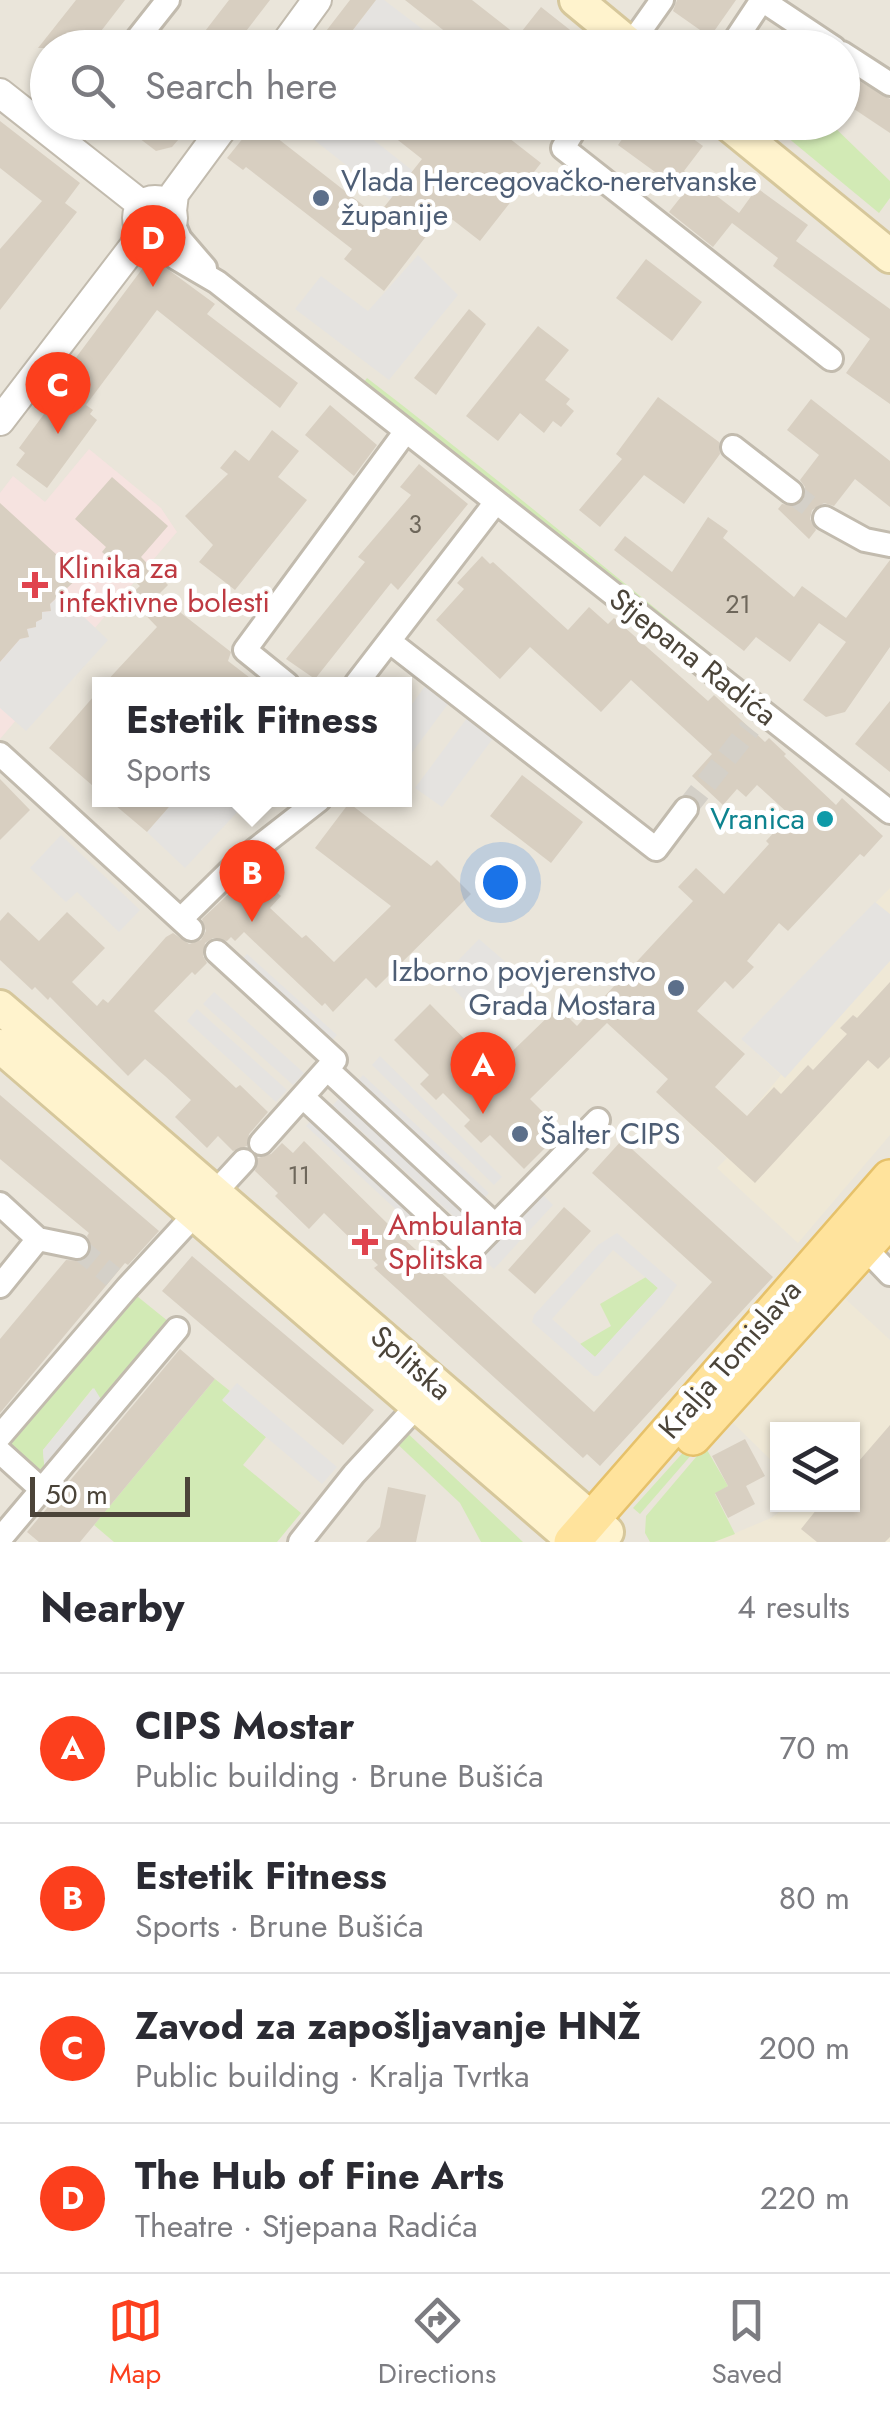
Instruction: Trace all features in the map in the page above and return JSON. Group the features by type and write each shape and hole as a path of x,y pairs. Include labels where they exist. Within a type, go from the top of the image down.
{"main road":[{"path":"576,0 612,30"},
{"path":"748,140 890,256"},
{"name":"Splitska","path":"0,1007 206,1203 591,1537"},
{"name":"Splitska","path":"0,1046 206,1203"},
{"name":"Kralja Tomislava","path":"591,1537 890,1178"},
{"name":"Kralja Tomislava","path":"591,1537 890,1219"},
{"name":"Splitska","path":"341,1321 416,1407 591,1537"}],"street":[{"path":"144,30 168,0"},
{"path":"295,30 317,0"},
{"path":"642,30 662,0"},
{"path":"742,30 762,0 807,30"},
{"path":"860,65 890,84"},
{"name":"Stjepana Radića","path":"0,92 30,117"},
{"name":"Stjepana Radića","path":"58,140 180,239 217,282 890,812"},
{"path":"0,421 157,223 215,140"},
{"path":"568,140 563,148 830,359"},
{"path":"279,677 244,650 406,431"},
{"path":"733,447 791,492"},
{"path":"361,677 496,502"},
{"path":"825,518 866,540 890,545"},
{"path":"389,641 656,848 686,809"},
{"path":"0,754 186,924 236,864 310,807"},
{"path":"217,952 333,1054 334,1064 261,1143"},
{"path":"328,1070 495,1226"},
{"path":"304,1098 462,1247 472,1248 598,1120"},
{"path":"0,1436 120,1282 206,1203 244,1161"},
{"path":"0,1204 38,1240 77,1247"},
{"path":"0,1286 38,1240"},
{"path":"864,1247 890,1274"},
{"path":"0,1539 177,1329"},
{"name":"Splitska","path":"300,1542 354,1474 416,1407"},
{"path":"0,1452 41,1490"}],"shaded area":[{"path":"0,0 890,0 890,1542 0,1542"},
{"path":"376,0 384,0 424,30 355,30"},
{"path":"314,140 374,140 413,171 390,200"},
{"path":"418,255 458,295 389,380 295,309 321,276 368,311"},
{"path":"89,449 161,508 177,532 0,739 0,493 13,476 45,502"},
{"path":"61,595 108,640 26,731 0,708 0,662 20,639 28,637 27,629 35,627 42,612 51,611 50,604"},
{"path":"428,682 451,700 412,753 412,704"},
{"path":"470,714 497,733 442,807 415,788"},
{"path":"169,807 241,808 185,868 147,832"},
{"path":"61,835 140,910 119,932 77,892 66,902 30,868"},
{"path":"890,888 890,1135 798,1243 717,1168 727,1158 689,1123 719,1090 747,1116 781,1075 741,1039"},
{"path":"875,902 890,914 890,961 785,1078 741,1039"},
{"path":"479,939 531,984 507,1010 492,1015 478,1014 442,977"},
{"path":"247,954 337,1035 327,1046 237,965"},
{"path":"214,992 304,1073 293,1085 203,1004"},
{"path":"197,1009 287,1090 276,1102 187,1021"},
{"path":"380,1056 502,1177 494,1185 372,1065"},
{"path":"363,1075 489,1193 478,1204 352,1087"},
{"path":"344,1093 470,1210 460,1222 333,1105"},
{"path":"317,1114 443,1231 432,1243 306,1126"},
{"path":"541,1193 553,1205 494,1269 481,1257"},
{"path":"617,1233 677,1285 664,1304 594,1376 532,1322 534,1315 598,1245","holes":["613,1250 658,1288 595,1357 552,1319"]},
{"path":"840,1294 890,1340 890,1542 714,1542 779,1512 860,1512 860,1422 770,1422 770,1459 727,1417"},
{"path":"237,1383 337,1467 322,1484 222,1400"},
{"path":"94,1388 105,1406 45,1475 43,1450"}],"green space":[{"path":"791,140 848,140 890,181 890,198 879,213"},
{"path":"367,378 828,748 824,751 361,386"},
{"path":"861,1255 703,1443 728,1486 715,1494 735,1534 714,1542 650,1542 645,1533 646,1516 702,1450 699,1446 640,1514 633,1508"},
{"path":"646,1277 658,1288 595,1357 580,1344 611,1326 600,1304"},
{"path":"127,1288 174,1326 105,1406 93,1388 43,1450 45,1475 39,1480 0,1443"},
{"path":"215,1379 230,1391 223,1401 266,1437 243,1465 301,1513 277,1542 114,1542 94,1525"},
{"path":"402,1428 523,1542 481,1542 460,1503 392,1439"}],"building":[{"path":"76,0 125,0 102,30 52,30"},
{"path":"229,0 270,0 247,30 206,30"},
{"path":"350,0 376,0 353,30 327,30"},
{"path":"405,0 472,0 510,30 443,30"},
{"path":"677,0 736,0 715,30 700,30 673,11"},
{"path":"541,7 570,30 523,30"},
{"path":"860,82 890,99 890,133 860,113"},
{"path":"0,121 80,183 65,203 77,212 0,310 0,249 42,201 0,168"},
{"path":"142,140 178,140 172,147 156,151"},
{"path":"242,140 280,140 377,216 422,159 398,140 512,140 541,163 480,241 444,213 384,291 344,259 352,249 246,167 243,170 227,158"},
{"path":"621,140 695,140 703,146 684,171 739,213 757,188 808,225 796,241 890,309 890,404 846,373 870,339 773,266 778,258 732,223 713,247 669,212 684,193 618,145"},
{"path":"151,257 215,304 207,314 298,383 280,408 157,310 86,405 97,420 47,488 16,465 25,453 19,448 69,380 63,375"},
{"path":"646,259 702,302 672,341 616,298"},
{"path":"469,309 486,324 436,395 414,378"},
{"path":"538,326 569,350 545,380 570,399 566,404 574,411 561,427 553,421 544,433 520,413 498,441 466,416"},
{"path":"658,397 719,442 720,454 684,504 644,475 600,527 579,510 622,459 616,454"},
{"path":"811,399 890,461 890,507 855,479 834,506 824,503 812,510 810,519 816,530 809,539 778,509 782,504 796,506 803,500 805,487 800,480 819,455 787,430"},
{"path":"330,405 377,445 354,476 305,435"},
{"path":"272,430 299,451 278,477 307,500 235,590 199,562 213,545 185,516 228,474 220,468 235,450 249,461"},
{"path":"419,464 468,504 398,590 391,583 317,677 312,677 286,659 365,562 358,557 411,495 400,487"},
{"path":"112,477 168,526 141,557 168,585 158,595 231,652 228,661 249,677 111,677 157,627 128,597 140,586 102,552 106,547 75,519"},
{"name":"Klinika za infektivne bolesti","path":"0,503 80,576 50,604 51,611 42,612 36,627 27,629 29,637 20,639 0,662"},
{"path":"708,517 728,531 723,538 794,597 802,586 846,618 890,560 890,647 845,712 826,717 803,700 846,642 819,623 790,662 756,637 744,651 614,550 625,536 672,572"},
{"path":"482,556 568,630 589,607 608,624 614,618 708,701 714,695 765,742 769,738 836,805 842,798 883,836 864,857 860,854 788,931 779,923 747,961 754,967 733,989 725,981 697,1011 745,1054 715,1087 747,1116 774,1087 781,1094 808,1065 813,1070 847,1034 840,1028 853,1015 857,1018 890,982 890,1057 878,1069 868,1060 755,1183 656,1092 668,1079 607,1023 530,1099 562,1131 524,1169 490,1135 481,1143 464,1126 470,1120 443,1093 436,1100 420,1084 429,1075 394,1040 430,1004 494,1069 558,1007 577,1026 693,901 678,887 696,868 724,894 790,815 757,785 746,797 737,789 723,805 692,776 712,754 631,680 601,712 530,647 500,679 436,620 464,589 457,583"},
{"path":"92,698 92,785 49,748"},
{"path":"890,701 890,772 855,744"},
{"path":"522,775 583,822 551,863 490,816"},
{"path":"0,779 30,810 0,840"},
{"path":"117,807 169,807 147,832"},
{"path":"346,807 354,807 431,866 437,860 471,894 376,988 366,978 333,1012 244,932 235,941 231,937 227,941 213,938 205,943 203,956 207,963 195,975 192,972 154,1011 236,1088 240,1085 268,1112 249,1134 247,1146 233,1151 218,1136 207,1148 175,1117 191,1100 145,1059 128,1076 50,997 48,1000 35,987 32,990 0,960 0,921 8,912 39,941 67,912 105,948 72,982 97,1006 103,999 108,1003 166,937 173,933 189,944 201,940 206,931 202,919 258,866 276,883 272,888 281,896 270,908 334,962 391,906 315,848"},
{"path":"0,1095 159,1231 128,1265 125,1263 0,1413 0,1339 66,1260 83,1261 92,1249 89,1233 0,1159"},
{"path":"622,1140 773,1277 600,1466 587,1454 583,1458 374,1268 378,1265 324,1213 309,1229 255,1171 258,1158 271,1154 282,1143 293,1153 304,1141 393,1229 594,1412 712,1282 592,1173"},
{"path":"564,1207 591,1231 535,1294 508,1270"},
{"path":"192,1256 374,1410 343,1445 162,1291"},
{"path":"180,1349 215,1379 80,1542 39,1542 27,1532"},
{"path":"890,1425 890,1537 885,1542 817,1542 801,1529 815,1512 860,1512 860,1460"},
{"path":"745,1439 765,1476 746,1486 755,1504 728,1518 715,1493 728,1486 712,1456"},
{"path":"388,1487 426,1495 416,1542 366,1542 380,1527"}],"tunnel":[{"path":"791,492 825,518"},
{"path":"686,809 750,728"},
{"path":"77,1247 113,1277"}],"place":[{"name":"Vlada Hercegovačko-neretvanske županije","path":"321,198"},
{"name":"The Hub of Fine Arts","path":"153,287"},
{"name":"Zavod za zapošljavanje HNŽ","path":"58,434"},
{"name":"Klinika za infektivne bolesti","path":"35,585"},
{"name":"Vranica","path":"825,819"},
{"name":"Estetik Fitness","path":"252,922"},
{"name":"Izborno povjerenstvo Grada Mostara","path":"676,988"},
{"name":"CIPS Mostar","path":"483,1114"},
{"name":"Šalter CIPS","path":"520,1134"},
{"name":"Ambulanta Splitska","path":"365,1242"}]}
